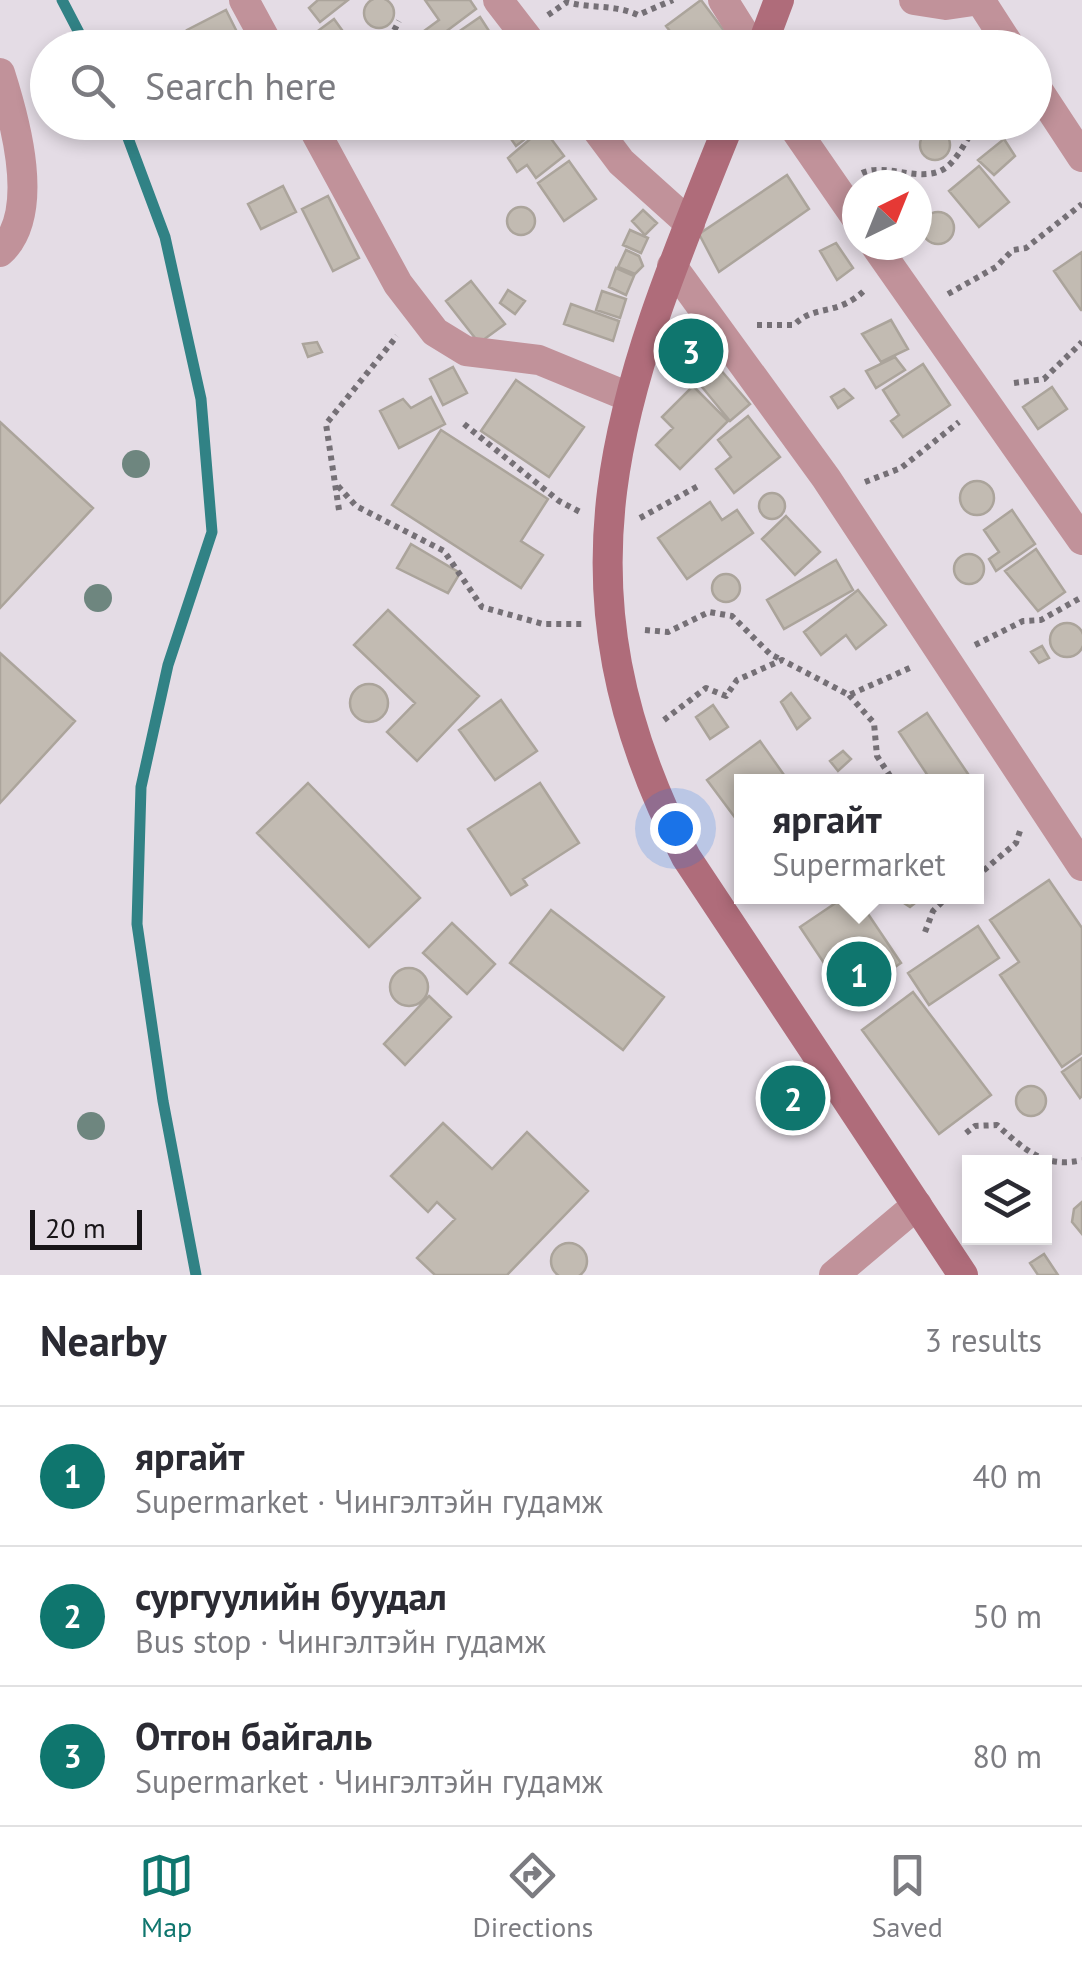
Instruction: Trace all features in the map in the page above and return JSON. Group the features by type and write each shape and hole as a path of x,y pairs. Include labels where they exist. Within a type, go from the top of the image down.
{"main road":[{"path":"768,30 779,0"},
{"path":"723,140 672,266 628,397 615,456 608,526 610,623 653,789 686,857 963,1275"}],"street":[{"path":"244,0 260,30"},
{"path":"498,0 521,30"},
{"path":"722,0 741,30"},
{"path":"914,0 946,4 980,0 999,30"},
{"path":"0,73 14,114 23,204 18,224 0,252"},
{"path":"1052,112 1082,158"},
{"path":"320,140 398,284 435,332 466,351 538,360 628,397"},
{"path":"604,140 621,162 690,224"},
{"path":"802,140 842,198"},
{"path":"885,260 1082,540"},
{"path":"672,266 837,496 1082,866"},
{"path":"834,1275 917,1205"}],"path":[{"path":"532,30 566,2 589,8 611,6 638,15 674,0"},
{"path":"395,30 399,22"},
{"path":"832,184 878,166 916,175 942,170 951,164 966,140"},
{"path":"922,312 970,278 996,267 1012,250 1026,248 1082,204"},
{"path":"722,336 771,322 794,325 804,315 834,312 880,260"},
{"path":"339,510 326,424 418,313"},
{"path":"837,496 901,468 984,401 1014,383 1044,379 1082,342"},
{"path":"464,424 559,501 608,526 648,516 700,485"},
{"path":"338,486 356,506 444,550 482,608 543,624 610,623 668,632 709,612 732,616 770,654 849,695 874,723 877,756 889,774"},
{"path":"849,695 906,668 946,660 1023,621 1042,620 1082,597"},
{"path":"637,739 706,688 726,696 737,680 782,660"},
{"path":"984,870 1016,842 1020,830 1046,811"},
{"path":"924,932 940,904"},
{"path":"966,1133 975,1126 997,1125 1038,1159 1067,1164 1082,1160"}],"building":[{"path":"373,-1 385,-1 393,7 393,19 385,27 373,27 365,19 365,7"},
{"path":"318,0 348,0 320,22 309,8"},
{"path":"425,0 470,0 476,9 448,30 425,30 439,20"},
{"path":"701,0 724,30 669,30 666,26"},
{"path":"226,10 236,30 187,30"},
{"path":"480,17 488,30 461,30"},
{"path":"334,19 342,30 319,30"},
{"path":"529,140 552,140 564,156 536,178 527,165 517,172 508,158"},
{"path":"921,140 949,140 949,151 941,159 929,159 921,151"},
{"path":"1003,140 1015,156 994,175 978,160"},
{"path":"569,161 596,199 564,221 538,183"},
{"path":"979,166 1009,202 979,227 949,191"},
{"path":"787,175 809,209 719,272 699,234"},
{"path":"283,186 296,212 261,229 248,204"},
{"path":"328,196 359,258 333,271 302,209"},
{"path":"521,207 531,211 535,221 531,231 521,235 511,231 507,221 511,211"},
{"path":"643,210 657,223 645,235 632,221"},
{"path":"932,213 944,213 953,222 949,239 932,243"},
{"path":"630,230 648,238 641,253 623,245"},
{"path":"836,243 842,260 848,260 853,268 837,280 820,251"},
{"path":"626,250 639,256 643,266 635,274 618,267"},
{"path":"1082,252 1082,310 1081,310 1054,271"},
{"path":"616,268 634,276 626,295 609,287"},
{"path":"471,281 505,324 479,343 446,301"},
{"path":"508,290 525,301 515,314 500,303"},
{"path":"602,291 626,299 620,318 596,310"},
{"path":"571,304 619,321 613,341 564,324"},
{"path":"891,320 908,349 881,362 862,334"},
{"path":"317,342 322,352 308,357 303,344"},
{"path":"707,354 750,404 730,421 688,370"},
{"path":"895,357 905,370 876,388 866,371"},
{"path":"923,364 950,405 903,437 891,421 899,415 883,390"},
{"path":"453,367 467,393 443,405 430,379"},
{"path":"516,380 584,427 549,477 481,431"},
{"path":"693,386 728,421 680,469 656,445 673,428 662,417"},
{"path":"1052,387 1067,409 1038,429 1023,407"},
{"path":"844,389 853,398 838,408 831,397"},
{"path":"431,397 445,424 399,448 380,411 403,399 411,408"},
{"path":"748,416 780,457 734,493 716,469 731,457 718,440"},
{"path":"0,422 93,508 0,608"},
{"path":"441,430 548,499 521,541 543,555 521,588 392,505"},
{"path":"977,481 989,486 994,498 989,510 977,515 965,510 960,498 965,486"},
{"path":"772,493 781,497 785,506 781,515 772,519 763,515 759,506 763,497"},
{"path":"710,502 722,520 737,510 753,533 687,579 658,538"},
{"path":"1012,510 1035,544 996,571 989,559 999,552 984,530"},
{"path":"786,516 820,552 795,575 762,539"},
{"path":"411,544 460,573 448,593 397,568"},
{"path":"1036,549 1065,592 1038,611 1005,571"},
{"path":"969,554 980,558 984,569 980,580 969,584 958,580 954,569 958,558"},
{"path":"836,560 853,590 784,629 767,600"},
{"path":"726,574 736,578 740,588 736,598 726,602 716,598 712,588 716,578"},
{"path":"858,590 886,625 856,649 846,635 821,655 804,632"},
{"path":"388,610 479,696 417,761 387,732 415,703 354,645"},
{"path":"1067,623 1079,628 1079,652 1067,657 1055,652 1050,640 1055,628"},
{"path":"1042,646 1049,658 1039,663 1031,652"},
{"path":"0,653 75,721 0,803"},
{"path":"369,684 382,690 388,703 382,716 369,722 356,716 350,703 356,690"},
{"path":"791,693 810,718 797,729 781,702"},
{"path":"501,700 537,751 495,780 459,730"},
{"path":"713,705 728,727 710,739 696,717"},
{"path":"927,713 968,774 927,774 899,732"},
{"path":"760,741 783,774 734,774 734,816 707,780"},
{"path":"843,751 851,759 838,771 830,761"},
{"path":"308,783 420,898 369,947 257,833"},
{"path":"540,783 579,843 523,879 527,885 511,895 468,829"},
{"path":"1049,880 1082,928 1082,1053 1062,1067 1000,975 1019,962 990,920"},
{"path":"834,904 861,904 901,963 848,999 800,927"},
{"path":"551,910 664,997 623,1050 510,963"},
{"path":"452,923 495,964 467,994 423,953"},
{"path":"978,926 999,958 929,1005 908,973"},
{"path":"409,968 422,974 428,987 422,1000 409,1006 396,1000 390,987 396,974"},
{"path":"913,992 991,1095 939,1134 862,1030"},
{"path":"429,996 451,1017 405,1065 384,1044"},
{"path":"1082,1058 1082,1096 1080,1098 1062,1072"},
{"path":"1031,1086 1042,1090 1046,1101 1042,1112 1031,1116 1020,1112 1016,1101 1020,1090"},
{"path":"443,1123 492,1169 527,1132 588,1191 507,1275 435,1275 417,1258 455,1219 437,1202 428,1212 391,1176"},
{"path":"1082,1202 1082,1234 1072,1222 1074,1209"},
{"path":"562,1245 576,1245 585,1254 585,1268 578,1275 560,1275 553,1268 553,1254"},
{"path":"1044,1254 1058,1275 1038,1275 1030,1263"}],"waterway":[{"path":"62,0 78,30"},
{"path":"129,140 165,237 201,399 212,532 168,665 141,787 137,924 163,1101 196,1275"}],"place":[{"name":"Отгон байгаль","path":"691,351"},
{"name":"яргайт","path":"859,974"},
{"name":"сургуулийн буудал","path":"793,1098"}]}
